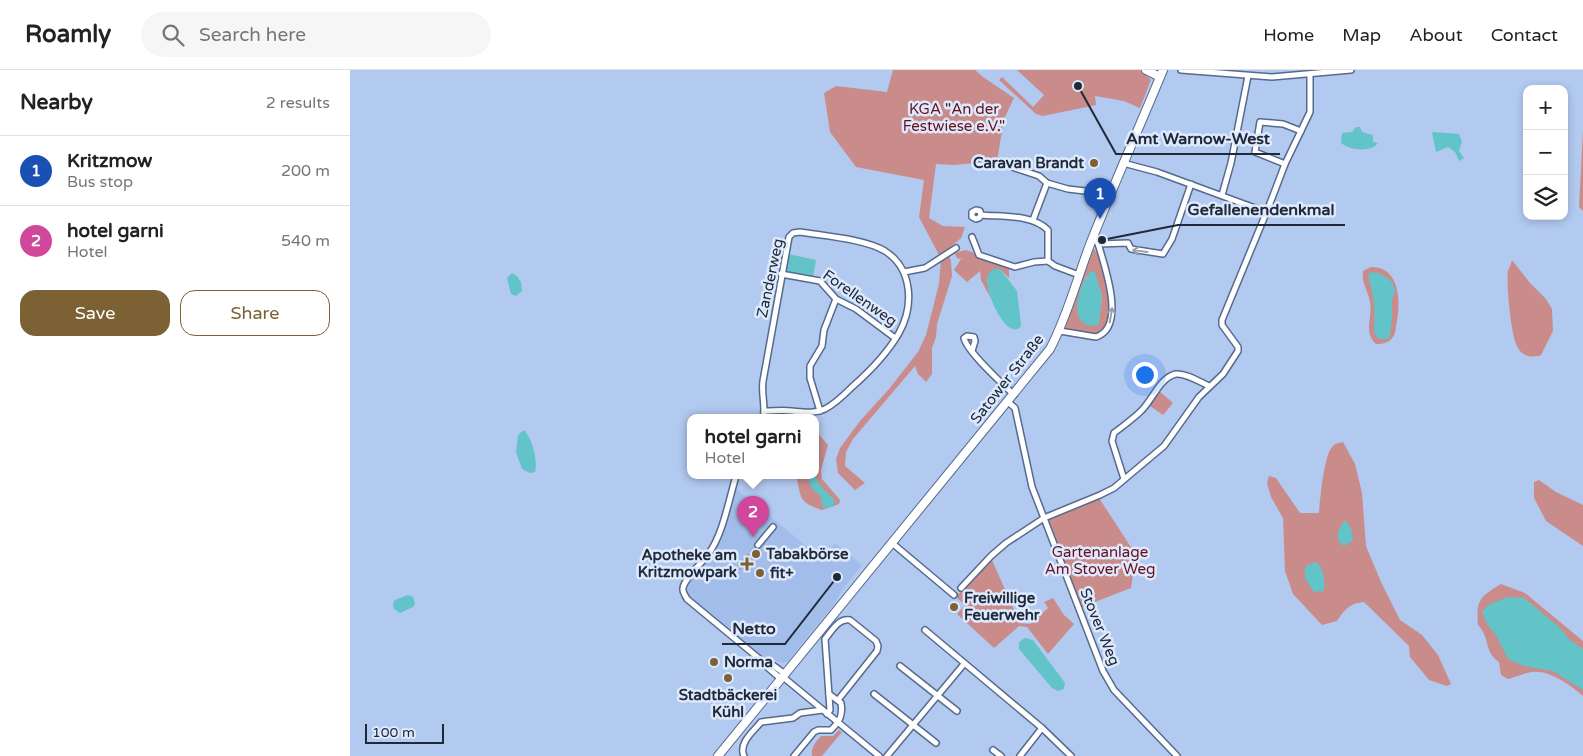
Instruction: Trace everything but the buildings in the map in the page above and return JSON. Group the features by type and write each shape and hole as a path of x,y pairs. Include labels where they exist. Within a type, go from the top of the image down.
{"main road":[{"path":"1146,70 1161,74"},
{"name":"Satower Straße","path":"718,756 1050,349 1060,331 1078,274 1161,74"}],"street":[{"path":"1181,70 1248,76 1310,75 1351,70"},
{"path":"961,588 998,549 1044,518 1114,488 1164,446 1199,397 1223,374 1238,351 1237,344 1222,325 1222,320 1285,164 1311,106 1310,75"},
{"path":"1222,195 1231,163 1248,76"},
{"path":"1285,164 1255,152 1260,122 1283,124 1301,131"},
{"path":"979,165 999,163 1039,176 1047,183 1068,189 1110,194"},
{"path":"1123,163 1157,172 1266,212"},
{"path":"1033,220 1047,183"},
{"path":"1098,244 1128,243 1131,249 1163,254 1172,239 1191,184"},
{"path":"982,215 1033,220 1042,224 1048,230 1048,261"},
{"name":"Zanderweg","path":"765,411 762,388 787,242 793,233 800,232 870,244 892,257 904,272"},
{"path":"1060,331 1096,337 1106,331 1111,319 1111,294 1094,235"},
{"path":"972,237 978,255 1015,267 1034,262 1048,261 1055,266 1078,274"},
{"path":"764,414 765,411 808,413 826,409 865,376 900,331 909,297 904,272 925,268 956,248"},
{"name":"Forellenweg","path":"782,274 820,281 836,299 864,314 895,338"},
{"path":"820,411 810,378 810,366 822,346 824,330 836,299"},
{"path":"972,351 1014,394"},
{"path":"1124,479 1112,441 1114,434 1142,411 1165,381 1173,375 1187,376 1209,386"},
{"name":"Stover Weg","path":"1008,402 1015,408 1032,488 1107,678 1114,690 1177,756"},
{"path":"735,479 717,540 686,582 683,587 683,593 694,605 766,666 783,677 879,756"},
{"path":"758,545 773,526"},
{"path":"892,543 954,595"},
{"path":"744,756 741,750 742,745 762,722 793,718 800,713 830,710 825,639 840,621 850,620 876,641 878,646 877,651 838,700"},
{"path":"925,630 1042,728 1071,756"},
{"path":"887,756 964,664"},
{"path":"900,666 957,712"},
{"path":"794,756 814,732 818,730 831,730 838,722 843,713 841,703 829,694"},
{"path":"874,694 936,743"},
{"path":"1020,756 1042,728"},
{"path":"993,750 1001,756"}],"shaded area":[{"path":"1356,127 1360,127 1362,132 1373,135 1373,142 1378,143 1370,148 1360,149 1341,143 1342,133 1352,132"},
{"path":"1432,132 1459,134 1462,142 1459,151 1464,158 1459,161 1455,152 1448,147 1436,152"},
{"path":"788,254 816,260 813,277 785,271"},
{"path":"993,269 1000,269 1017,291 1020,328 1014,329 1008,326 994,305 987,280 988,275"},
{"path":"1091,271 1095,272 1102,297 1098,325 1088,325 1081,321 1078,314 1079,295 1086,277"},
{"path":"1371,272 1386,277 1394,286 1389,339 1379,339 1374,333 1374,304 1368,277"},
{"path":"512,273 521,282 522,291 516,296 511,294 507,278"},
{"path":"524,430 530,438 536,462 535,472 530,473 522,469 516,452 518,435"},
{"path":"808,479 817,479 820,486 835,501 833,507 823,508 820,495 815,492"},
{"path":"733,486 822,559 835,543 862,565 842,590 835,603 788,661 783,663 753,653 683,593 686,582 717,540"},
{"path":"1346,520 1351,529 1353,540 1344,546 1339,540 1338,533"},
{"path":"1317,562 1324,575 1324,591 1314,592 1305,578 1305,568 1307,565"},
{"path":"408,595 413,597 415,604 413,607 400,613 394,609 393,603 395,600"},
{"path":"1508,597 1524,598 1558,626 1570,640 1583,649 1583,690 1553,671 1524,666 1508,659 1482,612 1488,605"},
{"path":"1025,638 1033,640 1065,683 1064,689 1058,691 1052,688 1019,649 1019,642"}],"green space":[{"name":"KGA \"An der Festwiese e.V.\"","path":"893,70 975,70 1014,98 1004,119 997,161 954,165 936,164 929,218 943,226 965,227 961,238 947,250 951,261 952,276 937,324 936,337 932,348 932,374 926,382 918,374 915,366 853,439 846,452 845,466 865,483 855,490 838,473 836,459 840,448 860,421 889,389 918,352 926,335 939,284 941,259 919,217 924,180 856,167 830,132 824,93 836,86 887,92"},
{"path":"1017,70 1140,70 1151,80 1140,108 1124,101 1095,96 1096,105 1043,116 1036,114 999,80 1002,77 1033,107 1044,95"},
{"path":"1583,131 1583,211 1579,207"},
{"path":"1094,249 1102,263 1108,283 1110,304 1107,326 1096,335 1066,330 1065,328 1091,250","holes":["1086,276 1100,289 1102,297 1098,324 1077,306"]},
{"path":"966,250 980,258 1009,268 1009,278 1000,269 987,280 990,297 981,280 980,271 967,282 954,270 961,259 965,258 958,259 954,253"},
{"path":"1512,260 1530,283 1546,299 1552,309 1553,331 1541,355 1538,356 1528,356 1523,353 1515,342 1508,287 1508,271"},
{"path":"1371,267 1381,268 1388,273 1397,288 1398,317 1396,330 1390,341 1381,344 1376,344 1372,339 1369,329 1371,308 1364,283 1363,271"},
{"path":"1158,390 1173,403 1163,415 1147,404"},
{"path":"819,434 828,445 821,470 822,479 840,500 839,504 822,510 808,504 800,494 797,479 819,479"},
{"path":"1343,442 1355,464 1362,493 1366,546 1381,582 1400,620 1422,635 1438,655 1451,684 1447,686 1429,680 1410,657 1409,646 1364,602 1348,608 1337,621 1322,625 1293,594 1285,571 1283,518 1271,497 1267,483 1269,476 1276,478 1300,513 1319,513 1323,478 1329,452 1334,445"},
{"path":"1539,480 1556,492 1583,505 1583,546 1546,521 1534,498 1534,482"},
{"name":"Gartenanlage Am Stover Weg","path":"1099,498 1136,555 1131,588 1082,607 1049,520"},
{"name":"Gartenanlage Am Stover Weg","path":"991,558 1020,623 1030,624 1048,608 1044,602 1053,598 1064,615 1074,624 1048,654 1027,627 1019,626 994,648 957,614 965,605 956,597"},
{"path":"1501,584 1525,593 1583,641 1583,696 1566,683 1546,673 1532,672 1508,679 1501,675 1499,662 1491,654 1484,634 1478,625 1478,609 1484,596"},
{"path":"839,730 842,732 822,756 812,756 815,743 821,736 833,736"}],"tunnel":[{"path":"737,570 758,545"}],"place":[{"name":"Amt Warnow-West","path":"1078,86"},
{"name":"Caravan Brandt","path":"1094,163"},
{"name":"Kritzmow","path":"1100,219"},
{"name":"Gefallenendenkmal","path":"1102,240"},
{"name":"hotel garni","path":"753,537"},
{"name":"Tabakbörse","path":"756,554"},
{"name":"Apotheke am Kritzmowpark","path":"747,564"},
{"name":"fit+","path":"760,573"},
{"name":"Netto","path":"837,577"},
{"name":"Freiwillige Feuerwehr","path":"954,607"},
{"name":"Norma","path":"714,662"},
{"name":"Stadtbäckerei Kühl","path":"728,678"}]}
